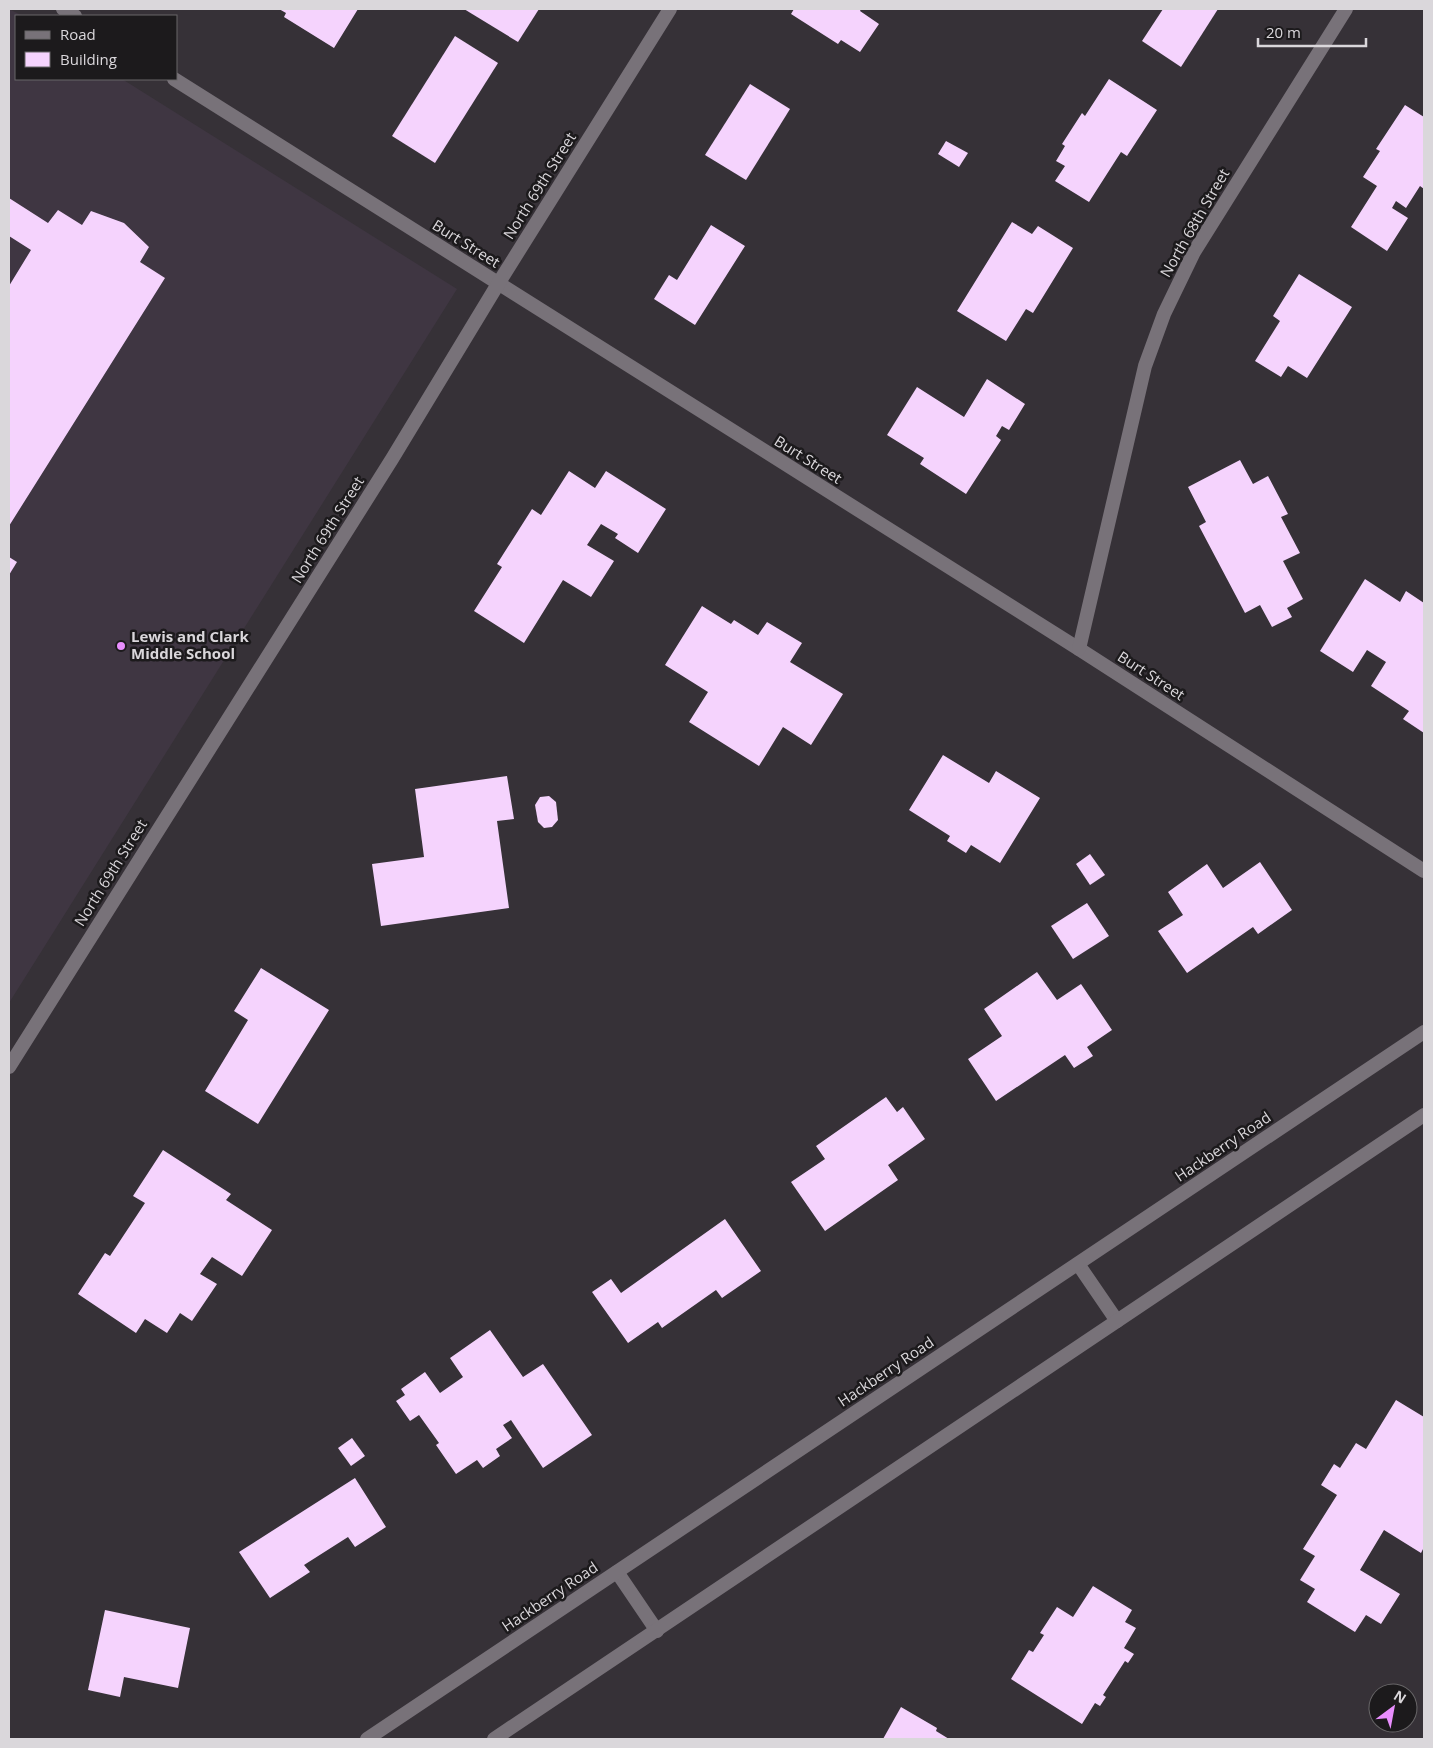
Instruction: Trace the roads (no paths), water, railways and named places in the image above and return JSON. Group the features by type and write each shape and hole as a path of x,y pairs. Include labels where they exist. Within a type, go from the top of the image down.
{"street":[{"name":"North 69th Street","path":"9,1067 392,459 498,284 670,9"},
{"name":"North 68th Street","path":"1079,649 1145,366 1164,314 1194,252 1346,9"},
{"name":"Burt Street","path":"176,80 1079,649 1424,871"},
{"name":"Hackberry Road","path":"367,1739 1424,1032"},
{"path":"494,1739 1424,1115"},
{"path":"1078,1264 1117,1321"},
{"path":"617,1572 657,1631"}],"place":[{"name":"Lewis and Clark Middle School","path":"121,646"}]}
